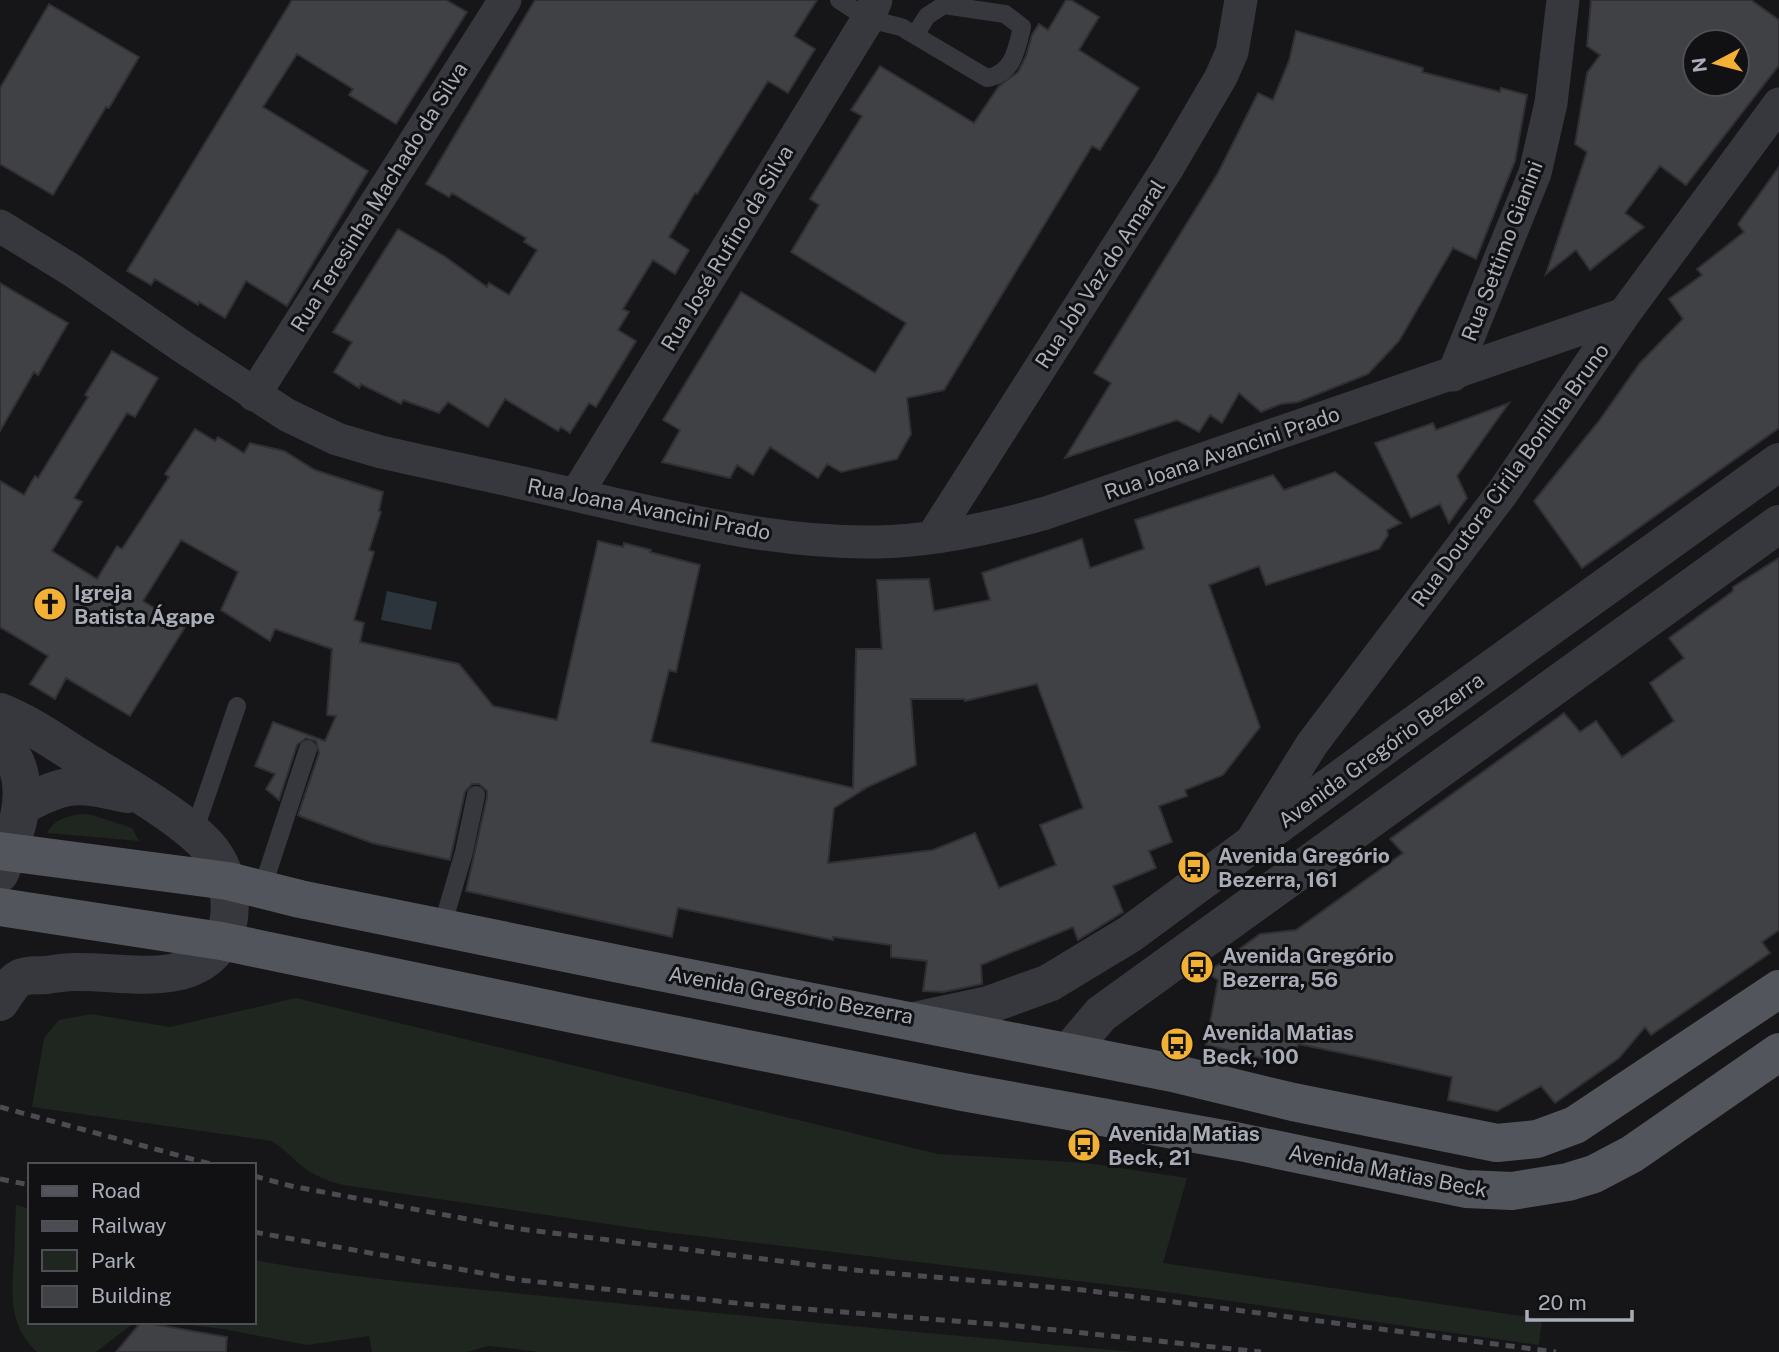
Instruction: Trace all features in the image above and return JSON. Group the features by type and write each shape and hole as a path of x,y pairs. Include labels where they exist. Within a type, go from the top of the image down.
{"main road":[{"name":"Avenida Gregório Bezerra","path":"3,859 245,885 914,1021"},
{"path":"0,907 221,941 962,1092 1006,1088 1037,1075 1069,1052"},
{"path":"914,1021 1497,1143 1537,1139 1575,1125 1779,989"},
{"name":"Avenida Matias Beck","path":"962,1092 1240,1142 1466,1189 1513,1191 1569,1182 1594,1174 1632,1154 1779,1052"}],"street":[{"name":"Rua Teresinha Machado da Silva","path":"254,395 505,0"},
{"name":"Rua Job Vaz do Amaral","path":"933,536 1167,169 1221,76 1232,52 1241,0"},
{"name":"Rua Settimo Gianini","path":"1453,375 1535,173 1551,103 1563,0"},
{"name":"Rua José Rufino da Silva","path":"576,495 872,9"},
{"name":"Rua Doutora Cirila Bonilha Bruno","path":"1246,849 1312,744 1503,492 1624,314 1779,104"},
{"name":"Rua Joana Avancini Prado","path":"0,226 73,271 254,395 310,427 348,442 684,520 779,535 879,542 991,528 1046,513 1624,314"},
{"name":"Avenida Gregório Bezerra","path":"914,1021 988,1005 1049,983 1130,934 1404,732 1779,463"},
{"path":"1069,1052 1101,1014 1779,524"},
{"path":"0,712 32,727 194,832 245,885 221,941 203,962 180,971 147,974 72,972 32,975 18,979 0,1002"},
{"name":"Avenida Gregório Bezerra","path":"0,739 13,757 22,780 22,806 3,859"},
{"path":"22,806 61,787 90,786 143,797"}],"lane":[{"path":"839,0 872,9 901,27 988,78 1005,71 1015,55 1022,27 1005,14 944,5 927,16 915,35"},
{"path":"194,832 237,706"},
{"path":"245,885 308,749"},
{"path":"442,927 477,795"}],"green space":[{"path":"82,814 132,828 139,841 47,833 57,821"},
{"path":"296,998 938,1154 1087,1163 1187,1178 1163,1263 1542,1319 1539,1345 1153,1290 648,1230 350,1186 330,1181 309,1171 272,1141 32,1107 44,1038 59,1020 91,1014 170,1027"},
{"path":"16,1205 28,1208 28,1324 132,1324 96,1352 37,1352 28,1342 17,1321 12,1286"},
{"path":"256,1260 334,1273 454,1287 1135,1352 540,1352 489,1346 467,1352 372,1352 369,1336 307,1345 182,1324 256,1324"}],"shaded area":[{"path":"387,591 437,602 431,630 381,620"}],"building":[{"path":"292,0 446,0 467,12 396,124 349,95 353,89 297,54 263,107 368,171 287,306 246,281 225,318 155,279 151,285 127,271"},
{"path":"535,0 817,0 794,36 815,49 788,93 768,81 697,194 695,193 669,237 689,250 675,274 653,260 623,309 629,312 618,330 636,341 596,407 589,403 570,433 561,427 558,431 505,399 488,427 448,402 439,413 403,400 401,404 361,384 359,388 334,372 352,342 333,332 398,229 444,256 487,287 489,283 509,295 537,250 524,242 526,238 452,193 449,197 426,184"},
{"path":"1066,0 1071,0 1099,17 1079,50 1139,88 1100,150 1092,146 944,390 907,398 911,434 897,459 841,472 827,464 818,478 770,447 753,475 737,465 730,478 662,462 680,430 663,420 741,292 875,373 906,323 791,252 819,205 810,199 862,116 851,110 880,66 974,123 999,86 1018,72 1039,24 1048,30"},
{"path":"1591,0 1751,0 1779,20 1779,65 1686,185 1660,166 1625,213 1644,227 1590,270 1576,250 1546,274 1587,152 1575,144 1587,73 1600,55 1587,46"},
{"path":"49,4 139,57 53,195 0,164 0,88"},
{"path":"1296,31 1423,68 1422,72 1500,92 1501,88 1527,95 1515,161 1476,259 1453,248 1399,341 1368,374 1298,402 1281,404 1261,412 1239,393 1222,423 1210,415 1199,432 1177,420 1065,458 1111,383 1094,373 1218,173 1258,93 1273,100 1289,61"},
{"path":"1779,167 1779,428 1582,568 1534,501 1599,421 1640,363 1683,319 1669,299 1702,275 1697,269 1744,232 1738,224"},
{"path":"0,283 68,323 38,375 34,372 0,431"},
{"path":"112,351 158,378 135,417 127,413 74,498 82,502 52,551 97,579 117,546 122,549 169,477 165,474 195,429 215,441 218,437 244,453 250,443 284,451 315,470 383,492 381,512 369,550 374,552 354,620 364,623 360,642 459,664 493,706 557,720 598,541 623,547 624,543 651,550 650,552 700,565 676,672 669,670 651,742 853,788 856,649 882,649 877,580 929,579 934,611 990,600 982,573 1082,539 1090,568 1144,549 1135,520 1273,475 1284,490 1335,472 1401,523 1387,530 1388,535 1379,549 1266,585 1259,566 1209,585 1260,727 1223,775 1185,790 1187,796 1159,806 1172,842 1149,851 1156,868 1113,886 1123,912 1078,940 1073,927 981,965 982,984 943,992 923,991 927,961 891,957 891,945 833,937 833,940 678,908 672,937 466,891 487,797 487,791 479,784 472,784 465,792 450,860 372,843 298,815 319,753 316,741 306,738 297,745 279,800 266,789 275,774 255,766 273,722 325,741 336,716 327,715 332,649 275,629 270,641 221,610 238,572 181,540 143,601 185,627 130,716 66,678 55,699 30,684 48,656 0,627 0,481 24,495 35,476 38,478 88,397 85,395","holes":["1037,684 1083,808 1040,825 1056,865 999,888 975,833 933,850 828,863 834,808 861,790 916,765 911,699 965,701"]},
{"path":"1509,403 1457,476 1467,498 1449,523 1440,504 1411,518 1375,443 1433,423 1436,430"},
{"path":"1779,558 1779,930 1762,942 1770,953 1651,1035 1645,1027 1619,1058 1555,1103 1541,1086 1497,1111 1448,1100 1452,1077 1298,1044 1293,1065 1206,1045 1218,980 1207,973 1260,934 1296,930 1403,853 1390,839 1564,713 1580,732 1596,721 1622,757 1674,721 1650,683 1684,658 1669,638 1733,591 1733,587"},
{"path":"139,1324 227,1337 226,1352 116,1352"}],"railway":[{"path":"0,1107 207,1163"},
{"path":"256,1177 291,1186 520,1229 853,1270 1083,1290 1556,1352"},
{"path":"0,1179 28,1185"},
{"path":"256,1232 520,1280 755,1305 1018,1326 1261,1352"}],"place":[{"name":"Igreja Batista Ágape","path":"50,604"},
{"name":"Avenida Gregório Bezerra, 161","path":"1194,867"},
{"name":"Avenida Gregório Bezerra, 56","path":"1197,967"},
{"name":"Avenida Matias Beck, 100","path":"1177,1044"},
{"name":"Avenida Matias Beck, 21","path":"1084,1145"}]}
